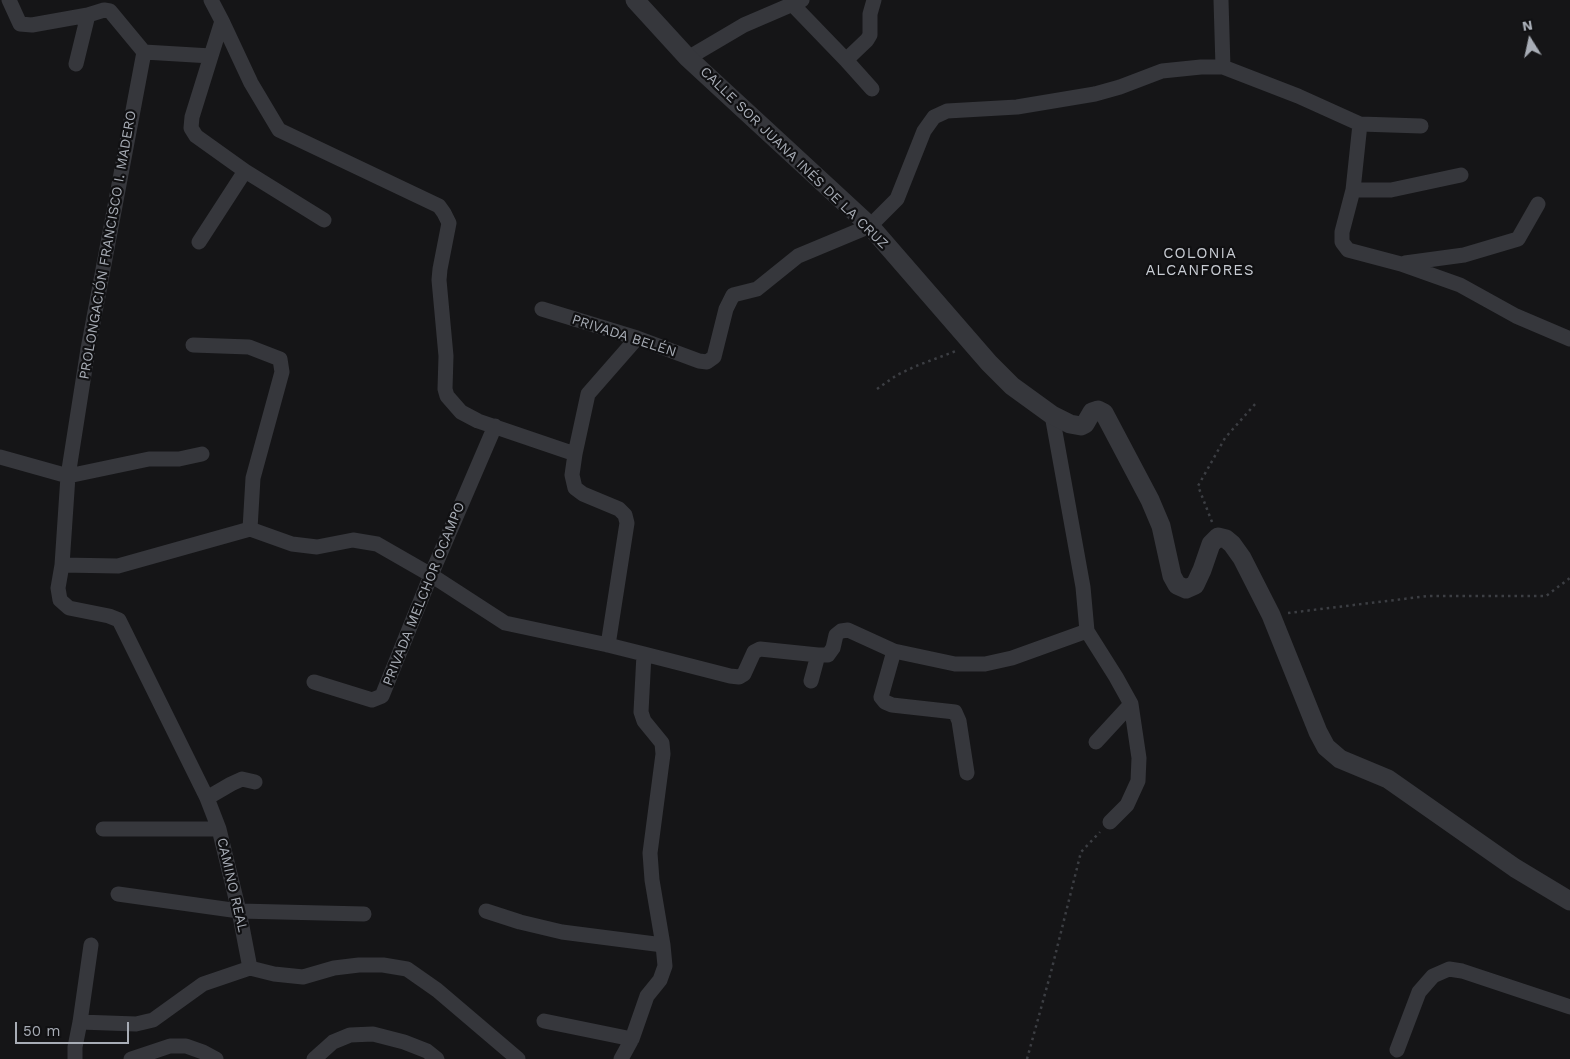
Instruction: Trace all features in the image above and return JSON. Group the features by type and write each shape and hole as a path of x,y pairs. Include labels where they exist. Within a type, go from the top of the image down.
{"street":[{"path":"9,0 20,24 32,25 88,15 104,10 110,11 144,52 211,56"},
{"path":"211,0 251,83 279,130 439,206 444,212 449,223 440,269 440,280 446,356 445,389 447,396 461,412 478,421 574,454"},
{"name":"CALLE SOR JUANA INÉS DE LA CRUZ","path":"635,0 688,58 870,226 989,363 1012,386 1052,415 1070,424 1081,426 1085,424 1092,412 1098,410 1104,413 1150,500 1161,526 1172,576 1177,585 1186,589 1195,585 1211,544 1218,538"},
{"path":"846,60 870,35 870,14 874,0"},
{"path":"1221,0 1223,67"},
{"path":"688,58 744,25 797,3 872,89"},
{"path":"76,64 88,15"},
{"path":"222,21 192,118 192,128 196,136 245,171 324,220"},
{"name":"PROLONGACIÓN FRANCISCO I. MADERO","path":"62,565 68,476 88,349 144,52"},
{"path":"870,226 897,200 924,131 934,117 947,111 1017,107 1095,94 1162,71 1223,67 1298,96 1360,124 1421,126"},
{"path":"1360,124 1353,190 1342,232 1342,242 1348,250 1401,264 1460,285 1516,316 1570,339"},
{"path":"199,242 245,171"},
{"path":"1353,190 1391,190 1461,175"},
{"path":"1401,264 1464,255 1518,239 1538,204"},
{"name":"PRIVADA BELÉN","path":"542,309 637,338 706,362 714,358 726,309 733,295 757,289 798,256 870,226"},
{"path":"608,645 627,523 625,515 619,509 583,494 575,488 572,475 574,454 588,394 637,338"},
{"path":"193,345 249,347 280,359 282,372 253,478 250,529"},
{"path":"1052,415 1083,587 1087,631 1131,704 1139,758 1138,781 1127,805 1110,822"},
{"name":"PRIVADA MELCHOR OCAMPO","path":"314,682 372,700 382,696 494,426"},
{"path":"0,457 68,476 149,459 179,459 202,454"},
{"path":"62,565 118,566 250,529 292,544 317,547 353,540 376,544 431,575 505,623 608,645 739,677 744,674 754,652 760,649 828,655 833,648 836,634 848,630 894,651 955,664 984,664 1012,658 1087,631"},
{"path":"1218,538 1226,539 1242,558 1271,615 1318,732 1326,747 1340,758 1388,779 1515,868 1570,901"},
{"name":"CAMINO REAL","path":"62,565 58,588 60,600 69,608 119,620 207,798 219,830 239,911 250,968"},
{"path":"894,651 881,697 885,702 892,704 956,712 967,773"},
{"path":"621,1059 632,1039 647,996 660,980 664,966 663,945 652,880 650,853 663,754 662,743 644,721 641,712 644,654"},
{"path":"812,681 818,655"},
{"path":"1096,742 1131,704"},
{"path":"207,798 242,780 255,782"},
{"path":"103,829 219,830"},
{"path":"118,894 239,911 364,914"},
{"path":"486,911 520,922 562,932 663,945"},
{"path":"75,1059 75,1047 91,945"},
{"path":"80,1022 136,1024 153,1020 203,984 250,968 274,974 303,976 334,968 383,965 407,969 437,990 518,1059"},
{"path":"1396,1050 1419,992 1433,976 1449,969 1462,971 1570,1007"},
{"path":"544,1021 632,1039"},
{"path":"314,1059 333,1042 341,1038 350,1035 373,1034 404,1042 438,1059"},
{"path":"131,1059 170,1046 186,1046 216,1059"}],"path":[{"path":"877,389 897,375 916,366 973,344"},
{"path":"1218,538 1198,486 1225,438 1256,403"},
{"path":"1271,615 1428,596 1546,596 1570,578"},
{"path":"1027,1059 1081,852 1110,822"}],"district":[{"name":"COLONIA ALCANFORES","path":"1200,262"}]}
